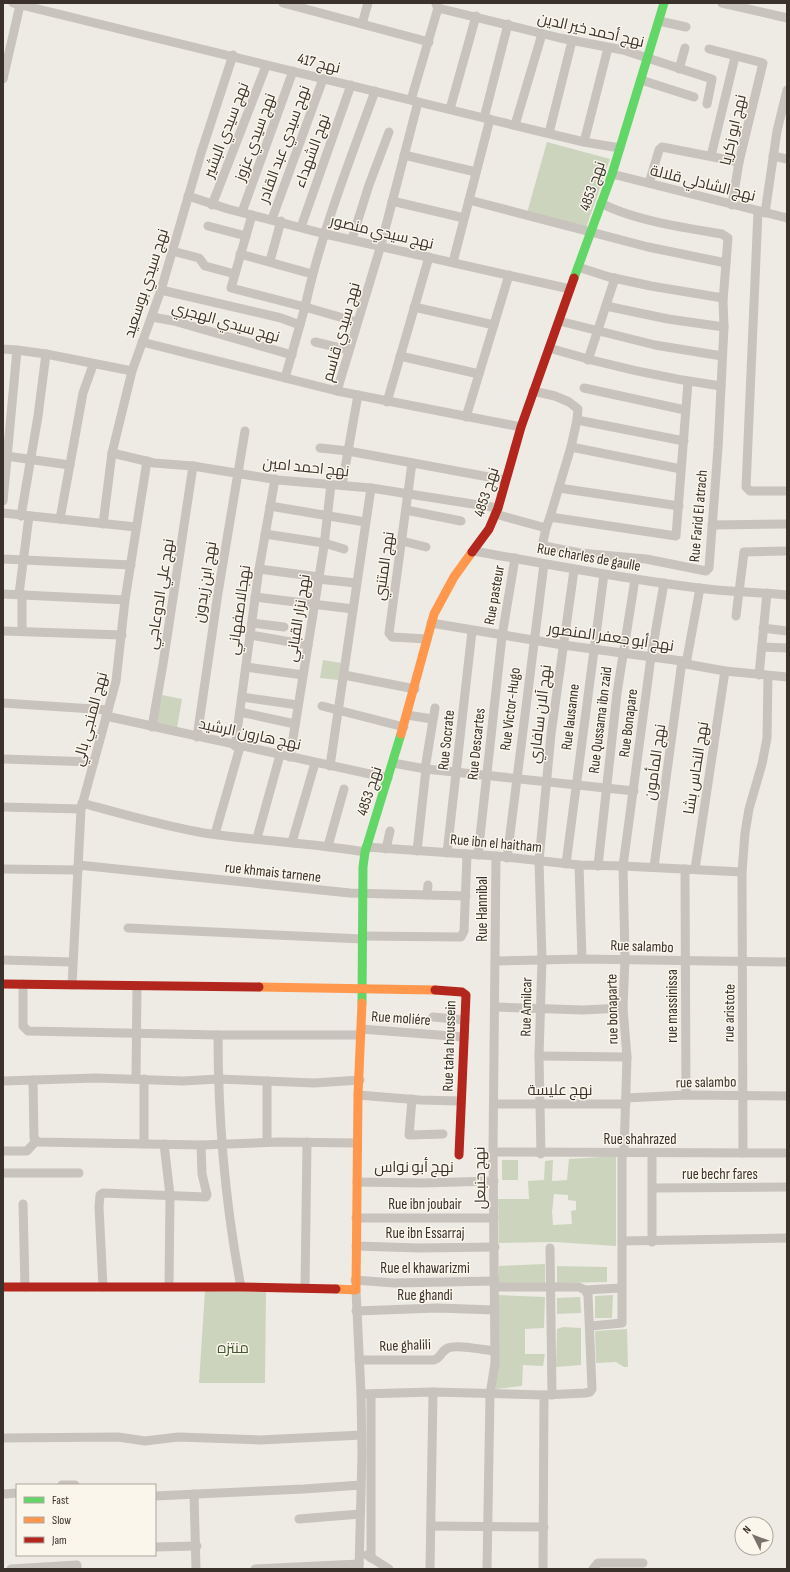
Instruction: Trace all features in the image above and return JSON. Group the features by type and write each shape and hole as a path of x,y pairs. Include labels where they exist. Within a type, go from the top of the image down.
{"street":[{"path":"283,3 429,42"},
{"path":"362,24 368,3"},
{"name":"نهج 4853","path":"356,1290 358,1095 360,1080 363,894 366,850 415,689 431,623 442,596 489,529 496,511 520,427 612,174 664,3"},
{"path":"722,3 787,18"},
{"path":"3,79 16,4"},
{"name":"نهج 417","path":"16,4 233,55 266,66 293,71 584,142 620,148"},
{"name":"نهج أحمد خير الدين","path":"436,6 542,34 648,57 712,80 707,104"},
{"name":"نهج سيدي قاسم","path":"436,6 429,42 414,101 404,155 381,245 337,391 520,427"},
{"path":"450,109 476,16"},
{"path":"659,21 686,27"},
{"path":"453,262 476,172 508,24"},
{"path":"515,125 542,34"},
{"path":"549,133 572,40"},
{"path":"584,142 608,48"},
{"path":"679,69 685,48"},
{"path":"708,49 735,57 711,156"},
{"name":"نهج سيدي بوسعيد","path":"102,524 112,453 132,371 161,290 188,196 233,55"},
{"name":"نهج ابو زكريا","path":"732,205 739,162 763,65 762,62 735,57"},
{"name":"نهج سيدي البشير","path":"212,205 266,66"},
{"name":"نهج سيدي عزوز","path":"293,71 247,213 246,236 231,288 305,307"},
{"name":"نهج سيدي عبد القادر","path":"272,219 323,79"},
{"path":"641,80 694,97"},
{"name":"نهج الشهداء","path":"301,227 351,85"},
{"path":"787,90 784,121 773,156 762,212 746,487 750,491 787,491"},
{"path":"285,378 305,307 312,274 340,185 375,91"},
{"path":"352,239 369,185 389,132"},
{"path":"649,183 659,150 662,147 739,162"},
{"path":"404,155 476,172"},
{"path":"773,156 787,159"},
{"name":"نهج الشادلي قلالة","path":"612,174 787,218"},
{"name":"نهج سيدي منصور","path":"188,196 212,205 281,221 325,234 381,245 570,289"},
{"path":"469,200 664,251 726,263"},
{"path":"392,201 464,218"},
{"name":"Rue Farid El atrach","path":"546,528 543,542 544,546 580,553 646,559 706,571 709,568 721,386 724,327 723,299 728,240 726,235 635,216 612,209 601,203"},
{"path":"270,261 281,221"},
{"path":"208,226 246,236"},
{"path":"172,251 199,258 205,266 235,274"},
{"path":"240,254 270,261 312,274"},
{"path":"387,402 429,257"},
{"path":"578,267 615,278 723,299"},
{"path":"466,417 509,275"},
{"path":"588,360 596,331 615,278"},
{"path":"161,290 281,318 300,325"},
{"path":"606,306 668,319 724,327"},
{"path":"305,307 357,322"},
{"path":"414,307 494,325"},
{"name":"نهج سيدي الهجري","path":"152,317 174,321 292,355"},
{"path":"559,321 655,345 722,356"},
{"path":"142,342 337,391"},
{"path":"315,342 349,350"},
{"path":"549,348 588,360 688,382 721,386"},
{"path":"3,349 46,354 132,371"},
{"path":"3,501 6,430 17,350"},
{"path":"22,630 20,594 25,560 25,516 30,460 38,416 46,354"},
{"path":"400,356 479,374"},
{"path":"60,519 84,394 93,364"},
{"path":"550,517 676,536 688,382"},
{"path":"584,388 685,410"},
{"path":"496,511 546,528 559,488 571,447 578,410 568,402 555,396 533,391"},
{"path":"342,485 358,395"},
{"path":"577,420 684,441"},
{"name":"نهج ابن زيدون","path":"197,737 236,472 245,431"},
{"path":"571,447 681,469"},
{"path":"320,448 348,451 505,480"},
{"name":"نهج احمد امين","path":"112,453 147,461 236,472 275,479 408,493 496,511"},
{"path":"6,456 70,465"},
{"name":"نهج المنجي بالي","path":"72,984 72,962 82,806 116,681 125,600 147,461"},
{"name":"نهج المتنبي","path":"412,463 389,633 392,637 427,639"},
{"name":"نهج علي الدوعاجي","path":"152,726 163,664 193,466"},
{"name":"نهجالاصفهاني","path":"215,834 238,746 240,712 255,597 275,479"},
{"name":"نهج نزار القباني","path":"290,757 319,578 331,484"},
{"path":"330,766 371,488"},
{"path":"559,488 679,506"},
{"path":"270,506 365,522"},
{"path":"406,510 460,521"},
{"path":"3,514 136,527"},
{"path":"712,525 787,524"},
{"path":"265,534 324,543 344,549"},
{"path":"402,541 426,547"},
{"name":"Rue charles de gaulle","path":"473,551 574,570 635,579 700,588 787,595"},
{"path":"736,616 744,552 787,551"},
{"name":"Rue pasteur","path":"502,636 515,558"},
{"path":"3,559 131,565"},
{"name":"Rue Victor-Hugo","path":"506,858 544,564"},
{"path":"259,569 356,583"},
{"name":"نهج آلان سافاري","path":"539,861 546,782 574,570"},
{"name":"Rue lausanne","path":"566,864 604,574"},
{"name":"Rue Qussama ibn zaid","path":"598,866 623,653 635,579"},
{"name":"Rue Bonapare","path":"623,866 651,657 664,583"},
{"name":"نهج المأمون","path":"654,867 684,662 700,588"},
{"name":"rue aristote","path":"743,1153 742,1095 744,962 742,872 745,833 749,809 762,764 767,738 762,647 767,593"},
{"path":"3,594 125,600"},
{"path":"255,597 354,609"},
{"path":"252,623 284,627"},
{"name":"نهج أبو جعفر المنصور","path":"431,623 533,641 684,662 725,671 763,676 787,677"},
{"path":"764,628 787,631"},
{"path":"3,631 22,630 122,635"},
{"name":"Rue Socrate","path":"447,853 472,631"},
{"path":"250,635 308,645"},
{"name":"Rue Descartes","path":"478,855 502,636"},
{"path":"762,647 787,648"},
{"path":"246,667 303,675"},
{"name":"نهج النحاس بشا","path":"695,869 725,671"},
{"path":"344,675 415,689"},
{"path":"242,697 298,705"},
{"name":"نهج هارون الرشيد","path":"3,703 107,713 197,737 388,778"},
{"path":"322,706 404,727"},
{"path":"417,851 432,719 435,708"},
{"path":"240,712 295,724"},
{"path":"407,715 432,719"},
{"path":"257,838 280,755"},
{"path":"3,759 94,762"},
{"path":"292,842 315,763"},
{"path":"393,763 456,773 634,791"},
{"path":"328,846 344,789"},
{"name":"Rue ibn el haitham","path":"3,807 82,806 215,834 366,850 386,849 496,856 579,865 654,867 742,872"},
{"path":"386,849 390,831"},
{"path":"128,928 362,937 461,937 464,931 467,854"},
{"name":"Rue Hannibal","path":"496,856 496,961"},
{"name":"Rue Amilcar","path":"539,861 542,959 539,1056 542,1154"},
{"path":"579,865 582,959"},
{"name":"rue bonaparte","path":"591,1326 622,1324 621,1288 623,1152 627,1057 623,1008 625,959 623,866"},
{"name":"rue khmais tarnene","path":"3,869 78,867 180,875 224,882 363,894 466,896"},
{"name":"rue massinissa","path":"685,869 686,1095"},
{"path":"427,895 428,885"},
{"name":"Rue salambo","path":"496,961 542,959 625,959 787,962"},
{"path":"3,960 72,962"},
{"name":"نهج حنبعل","path":"487,1569 490,1395 494,1376 495,1352 493,1152 496,961"},
{"path":"3,984 362,989"},
{"name":"Rue moliére","path":"23,984 23,1026 28,1031 218,1035 360,1032 464,1037"},
{"path":"137,986 137,1033 144,1144"},
{"name":"Rue taha houssein","path":"362,989 462,992 466,995 459,1155"},
{"path":"495,1007 540,1007 584,1010 623,1008"},
{"path":"434,1017 465,1020"},
{"path":"218,1035 218,1079 221,1144 228,1210 242,1287"},
{"path":"539,1056 627,1057"},
{"path":"3,1081 140,1079 183,1081 218,1079 314,1083 360,1080"},
{"path":"33,1080 33,1128 36,1141"},
{"path":"267,1081 267,1142"},
{"path":"358,1095 461,1101"},
{"name":"rue salambo","path":"626,1101 686,1095 787,1096"},
{"path":"412,1099 409,1135 443,1134"},
{"name":"نهج عليسة","path":"494,1104 540,1105 626,1101"},
{"path":"36,1141 54,1143 201,1145 267,1142 357,1143"},
{"path":"3,1151 27,1151 36,1141"},
{"path":"305,1288 307,1142"},
{"path":"164,1144 170,1195 169,1286"},
{"path":"103,1287 99,1220 100,1195 104,1193 207,1196 202,1174 201,1145"},
{"name":"Rue shahrazed","path":"493,1152 542,1154 623,1152 787,1153"},
{"path":"652,1153 652,1242"},
{"path":"3,1173 79,1173"},
{"name":"نهج أبو نواس","path":"358,1182 422,1183 494,1180"},
{"name":"rue bechr fares","path":"653,1188 787,1187"},
{"path":"23,1204 25,1287"},
{"name":"Rue ibn joubair","path":"356,1218 494,1218"},
{"path":"622,1241 652,1242 787,1238"},
{"name":"Rue ibn Essarraj","path":"356,1246 420,1248 495,1247"},
{"path":"543,1569 548,1395 550,1248"},
{"name":"Rue el khawarizmi","path":"355,1280 394,1283 579,1287 585,1290 621,1288"},
{"path":"3,1287 169,1286 356,1290 362,1435 359,1566 255,1569"},
{"path":"361,1394 433,1392 490,1395 548,1395 590,1392 592,1389 591,1326 588,1295 585,1290"},
{"name":"Rue ghandi","path":"356,1310 437,1308 495,1310"},
{"name":"Rue ghalili","path":"359,1360 434,1360 439,1357 444,1350 451,1347 495,1352"},
{"path":"430,1569 433,1392"},
{"path":"371,1394 371,1558"},
{"path":"3,1438 111,1437 145,1441 178,1437 260,1440 362,1435"},
{"path":"156,1496 361,1485"},
{"path":"3,1494 16,1493"},
{"path":"194,1494 197,1546 196,1569"},
{"path":"299,1519 360,1514"},
{"path":"431,1526 544,1527"},
{"path":"156,1547 197,1546"},
{"path":"360,1550 389,1569"},
{"path":"11,1569 77,1567 77,1556"},
{"path":"593,1569 598,1564 643,1563"}],"green space":[{"path":"547,142 610,159 586,228 527,213"},
{"path":"323,660 341,663 339,680 320,678"},
{"path":"162,695 182,699 177,728 156,725"},
{"path":"616,1156 616,1246 555,1242 499,1243 498,1199 529,1199 528,1181 544,1180 545,1161 553,1160 552,1181 567,1180 569,1159","holes":["554,1194 568,1195 568,1200 576,1201 576,1210 571,1211 572,1224 553,1225 552,1212"]},
{"path":"502,1160 518,1160 518,1180 502,1180"},
{"path":"545,1264 545,1285 498,1284 499,1266"},
{"path":"557,1266 607,1267 607,1282 557,1283"},
{"name":"منتزه","path":"205,1291 266,1292 265,1383 199,1383"},
{"path":"497,1295 545,1297 544,1328 525,1329 525,1354 545,1354 543,1366 523,1365 522,1386 496,1389"},
{"path":"613,1295 612,1318 595,1318 595,1296"},
{"path":"580,1297 581,1313 557,1314 557,1298"},
{"path":"563,1327 581,1328 581,1365 556,1367 557,1329"},
{"path":"627,1329 628,1367 624,1367 616,1362 596,1363 595,1331"}],"traffic: fast":[{"path":"574,278 612,174 664,3"},
{"path":"362,1003 363,867 365,852 401,734"}],"traffic: slow":[{"path":"401,734 434,614 454,577 472,552"},
{"path":"259,987 435,990"},
{"path":"336,1289 356,1290 358,1095 362,1003"}],"traffic: jam":[{"path":"472,552 489,529 498,508 521,427 574,278"},
{"path":"3,984 259,987"},
{"path":"435,990 462,992 466,995 459,1155"},
{"path":"3,1287 241,1287 336,1289"}]}
